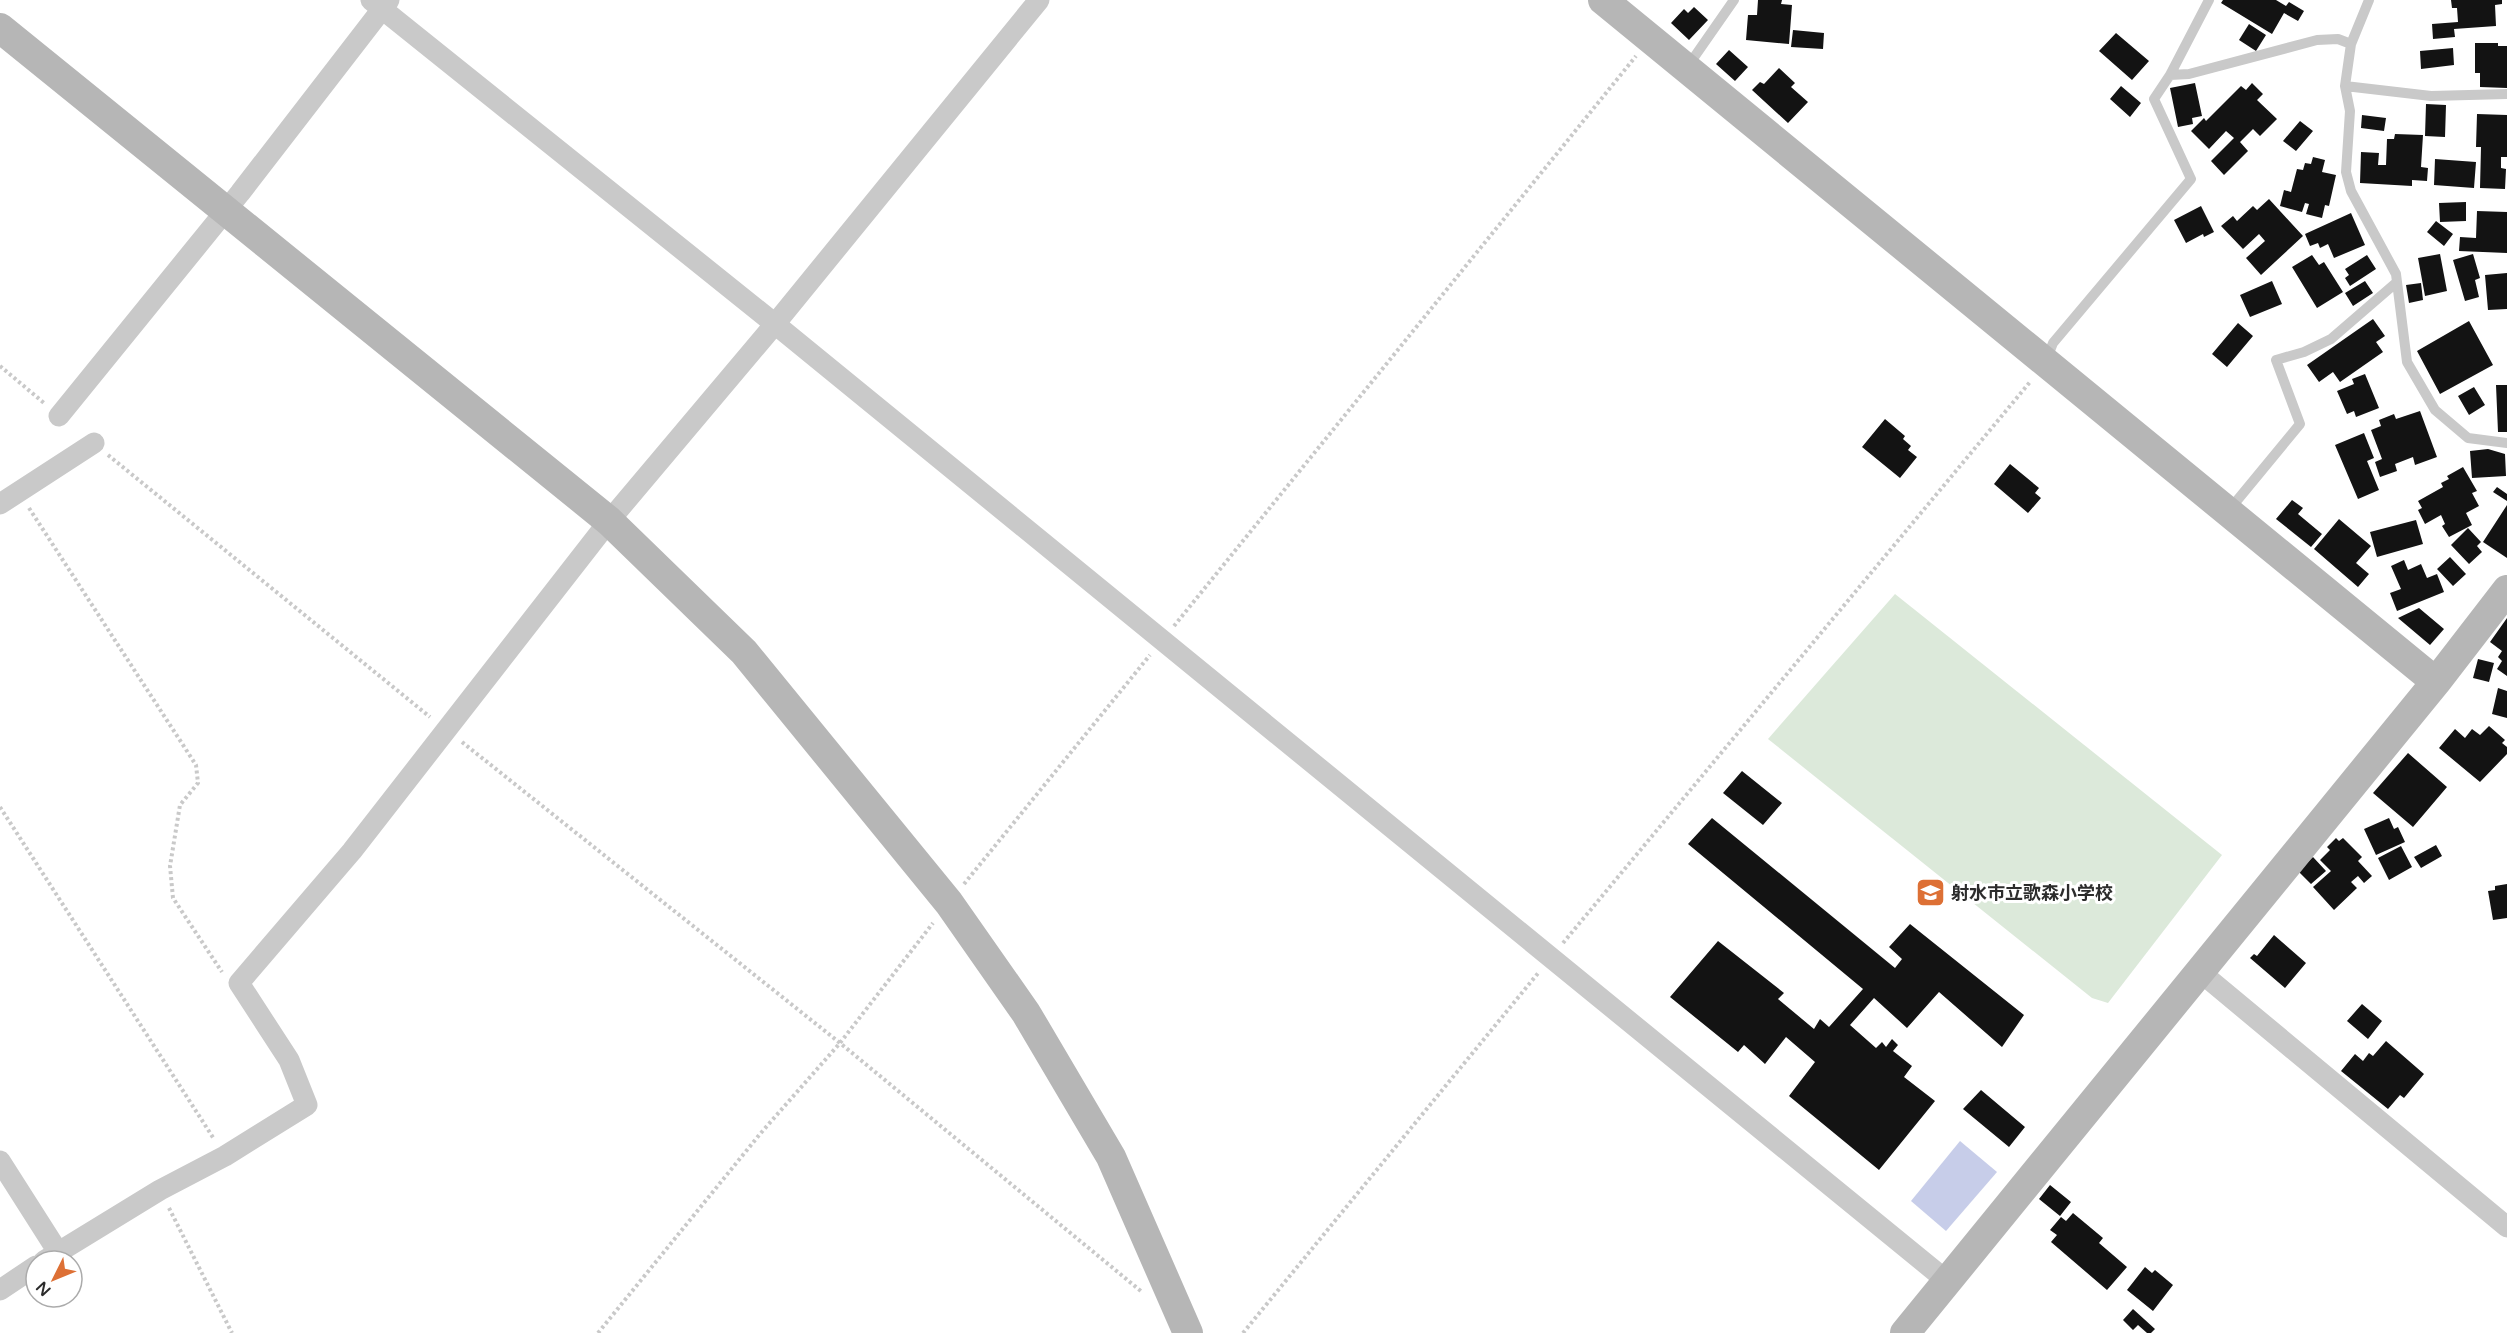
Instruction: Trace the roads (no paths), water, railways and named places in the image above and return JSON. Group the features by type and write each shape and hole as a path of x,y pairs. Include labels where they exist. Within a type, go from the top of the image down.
{"street":[{"path":"64,1249 160,1190 225,1156 307,1105 289,1060 239,983 352,851 609,521 775,324 1039,0"},
{"path":"1603,0 2436,682"},
{"path":"59,416 225,212 381,3 1947,1281"},
{"path":"0,28 609,521 744,652 949,903 1026,1013 1111,1157 1188,1333"},
{"path":"0,504 93,443"},
{"path":"1905,1333 2436,682 2507,590"},
{"path":"2199,971 2507,1227"},
{"path":"0,1161 47,1249"},
{"path":"0,1290 24,1274"}],"lane":[{"path":"1686,69 1734,0"},
{"path":"2045,364 2053,343 2191,179 2154,99 2170,75 2209,0"},
{"path":"2369,0 2351,44 2345,86 2350,111 2346,172 2351,191 2396,274 2407,362 2435,410 2468,438 2507,443"},
{"path":"2170,75 2189,74 2317,40 2338,39 2351,44"},
{"path":"2345,86 2431,96 2507,94"},
{"path":"2228,512 2300,424 2276,360 2304,352 2331,339 2397,282"}],"water":[{"path":"1960,1141 1997,1172 1946,1231 1911,1201"}],"place":[{"name":"射水市立歌森小学校","path":"1930,893"}]}
